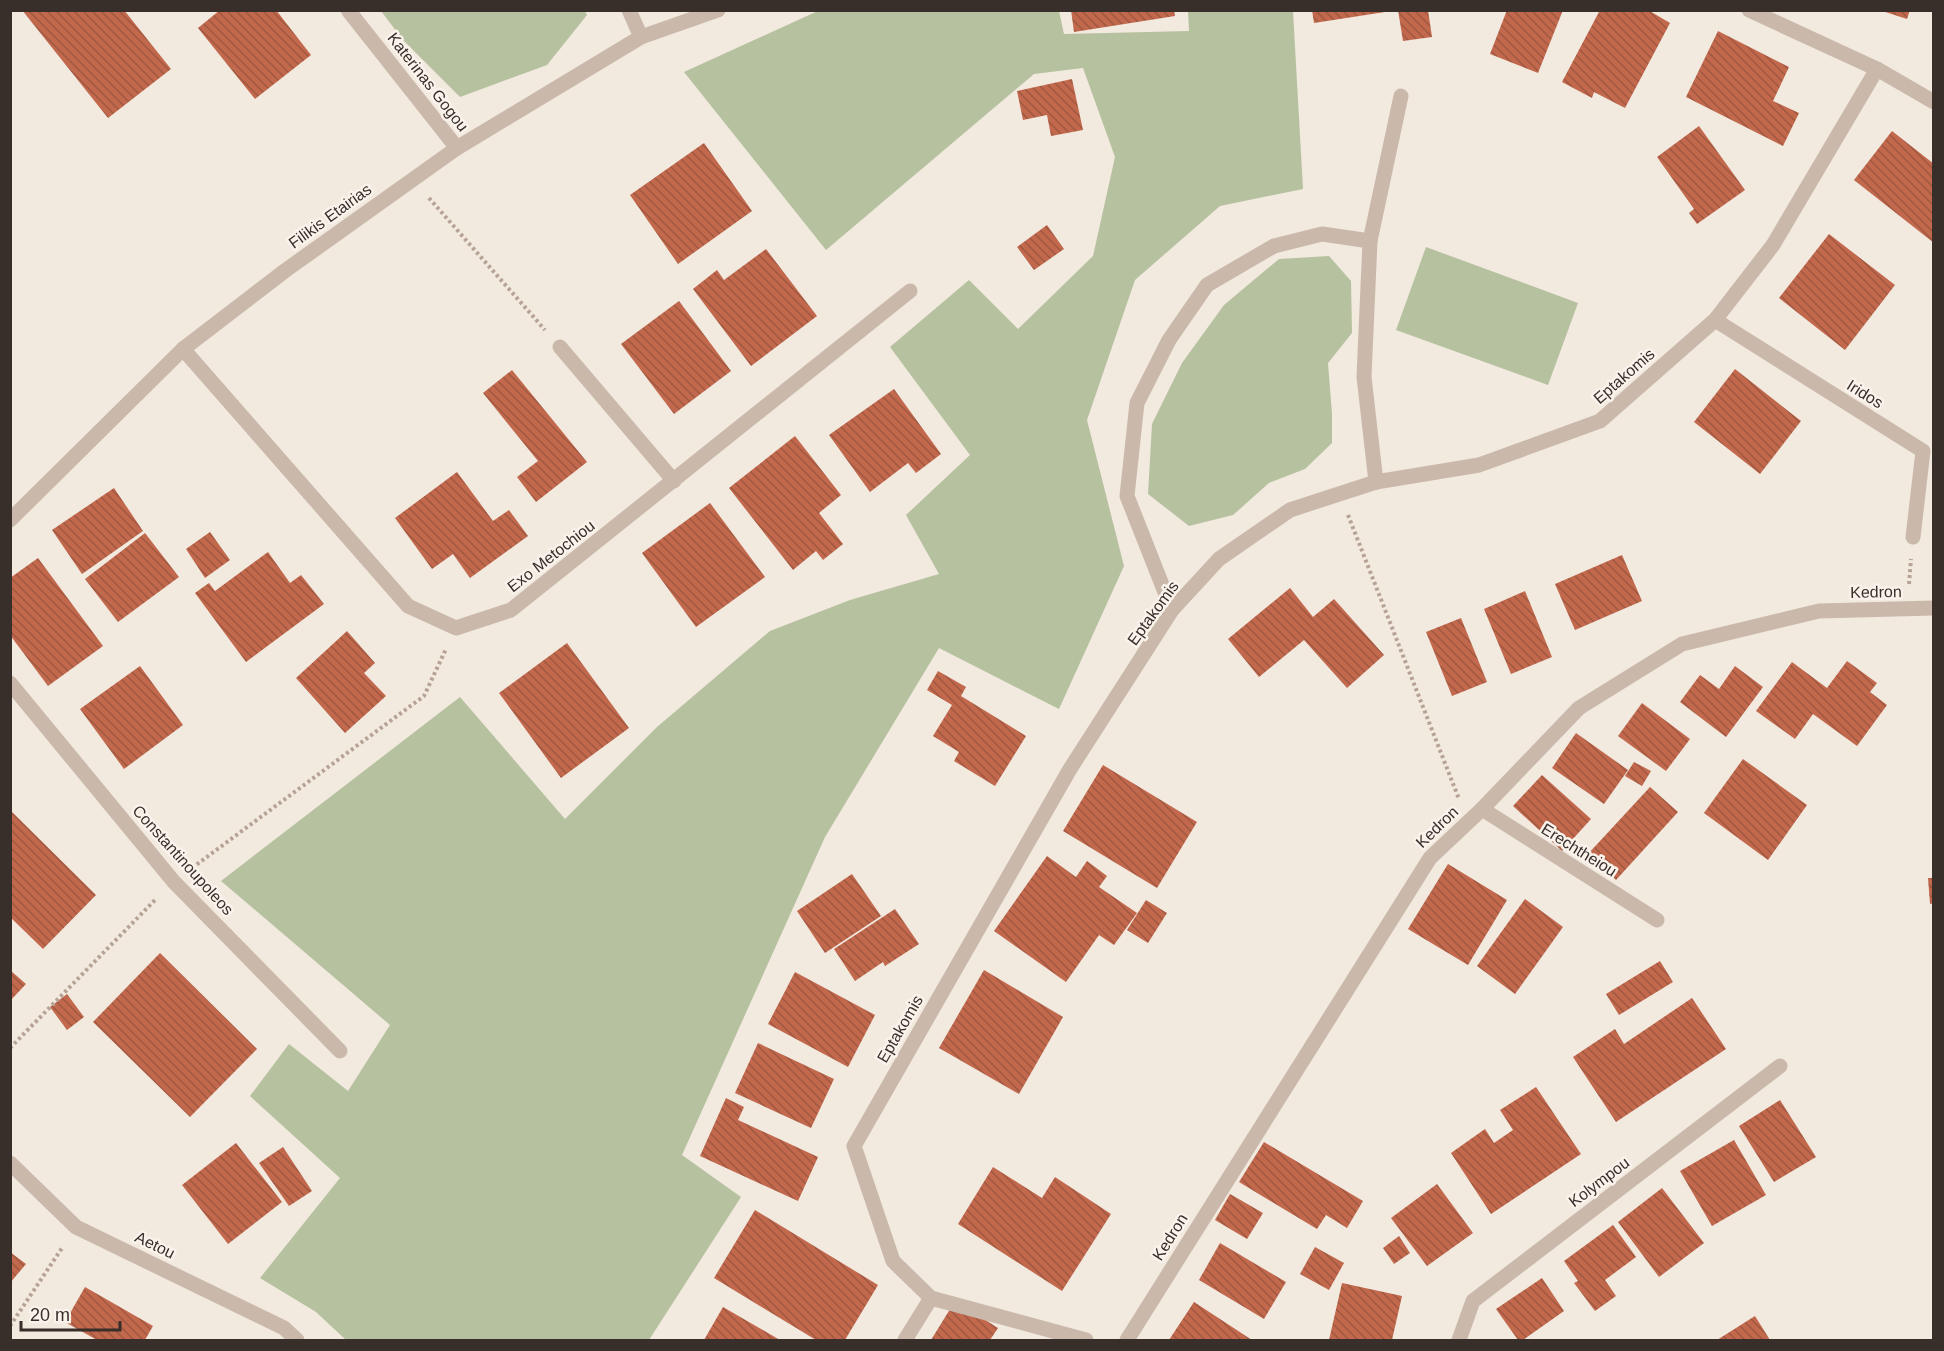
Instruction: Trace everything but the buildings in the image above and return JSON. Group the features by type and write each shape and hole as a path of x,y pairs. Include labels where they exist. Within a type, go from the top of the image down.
{"street":[{"name":"Katerinas Gogou","path":"348,10 457,148"},
{"path":"629,10 641,37"},
{"name":"Filikis Etairias","path":"10,520 183,349 286,270 457,148 641,37 718,10"},
{"path":"1749,10 1877,69 1934,102"},
{"name":"Eptakomis","path":"931,1299 894,1261 854,1146 1070,769 1172,610 1220,559 1290,510 1376,482 1479,465 1600,421 1715,320 1773,245 1877,69"},
{"path":"1376,482 1364,377 1370,241 1401,96"},
{"path":"1172,610 1127,496 1137,403 1169,340 1207,285 1274,246 1322,234 1370,241"},
{"name":"Exo Metochiou","path":"456,628 511,610 910,291"},
{"name":"Iridos","path":"1715,320 1923,451 1913,537"},
{"path":"560,347 674,481"},
{"path":"183,349 408,606 456,628"},
{"name":"Kedron","path":"1127,1341 1430,858 1482,809 1580,708 1683,644 1819,611 1934,608"},
{"name":"Constantinoupoleos","path":"10,683 174,882 340,1051"},
{"name":"Erechtheiou","path":"1482,809 1657,920"},
{"name":"Kolympou","path":"1459,1341 1473,1301 1780,1066"},
{"name":"Aetou","path":"10,1163 76,1227 284,1328 297,1341"},
{"path":"905,1341 931,1299 1086,1341"}],"path":[{"path":"412,180 560,347"},
{"path":"1340,494 1468,822"},
{"path":"1907,609 1913,537"},
{"path":"10,1048 174,882 424,696 456,628"},
{"path":"10,1326 76,1227"}],"green space":[{"path":"820,10 1059,11 1064,34 1189,31 1188,11 1293,11 1303,189 1220,206 1135,280 1087,420 1124,566 1059,709 939,648 825,837 682,1155 741,1197 649,1340 346,1340 316,1312 260,1278 340,1178 250,1096 289,1044 348,1091 390,1025 221,881 460,697 565,819 657,727 770,631 850,600 939,574 906,515 970,455 890,347 969,280 1018,329 1093,256 1115,157 1083,68 1034,74 826,250 684,72"},
{"path":"381,11 585,11 587,15 547,65 460,97 403,40"},
{"path":"1426,247 1578,303 1548,385 1396,330"},
{"path":"1329,256 1351,281 1352,333 1328,363 1332,443 1305,469 1269,483 1233,515 1189,526 1148,494 1152,424 1182,363 1224,305 1279,259"}]}
